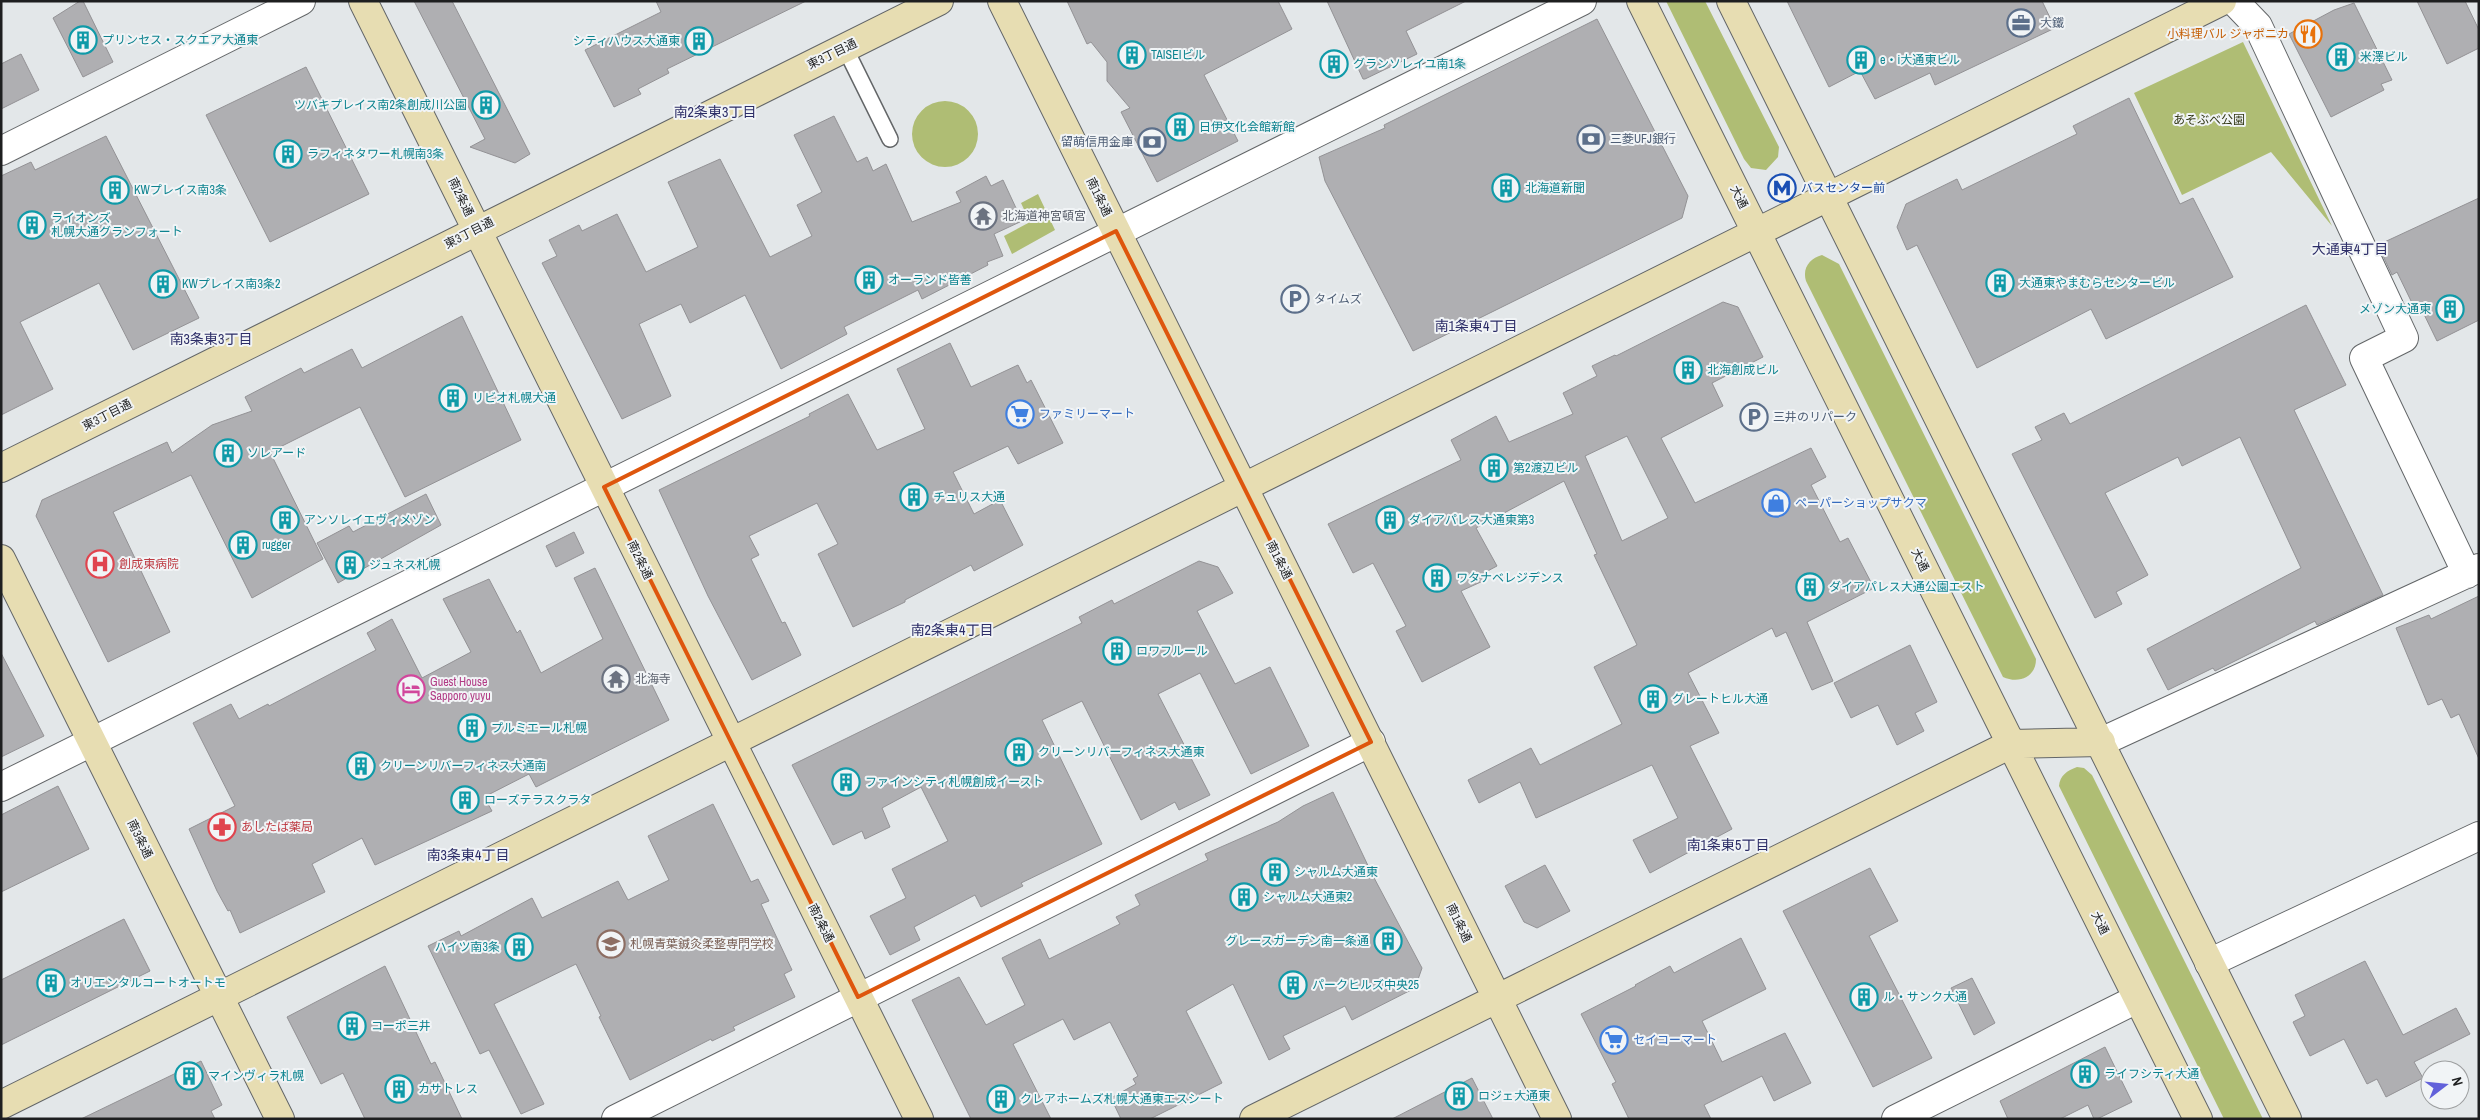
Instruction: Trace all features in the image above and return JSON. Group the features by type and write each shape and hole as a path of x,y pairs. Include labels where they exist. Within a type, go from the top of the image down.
{"street":[{"path":"1,151 301,1"},
{"name":"南2条通","path":"363,1 919,1119"},
{"name":"東3丁目通","path":"1,468 939,1"},
{"name":"南1条通","path":"1002,1 1557,1119"},
{"path":"1,787 1582,1"},
{"name":"大通","path":"1641,1 2198,1119"},
{"path":"1731,1 2287,1119"},
{"path":"1,1105 2222,1"},
{"path":"1254,1119 2011,744 2101,742 2473,571 2364,358 2404,338 2258,26 2234,1"},
{"name":"南3条通","path":"1,559 280,1119"},
{"path":"616,1119 1371,742"},
{"path":"2210,963 2479,836"},
{"path":"1896,1119 2138,999"}],"lane":[{"path":"845,48 890,139"}],"highlighted area":[{"path":"1116,231 1371,742 858,997 604,487"}],"green space":[{"path":"1666,1 1705,1 1779,147 1778,157 1766,170 1751,168 1744,159"},
{"name":"あそぶべ公園","path":"2243,42 2332,226 2271,152 2182,195 2134,93"},
{"path":"945,101 957,104 968,111 975,122 978,134 975,146 968,157 957,164 945,167 933,164 922,157 915,146 912,134 915,122 922,111 933,104"},
{"path":"1038,194 1055,230 1012,254 1004,236 1030,222 1021,203"},
{"path":"1822,255 1839,264 2036,659 2033,671 2025,678 2014,680 2003,677 1806,281 1805,272 1808,264 1814,258"},
{"path":"2077,767 2084,768 2092,775 2263,1119 2224,1119 2059,786 2065,774"}],"building":[{"name":"プリンセス・スクエア大通東","path":"83,1 113,62 83,77 53,18"},
{"path":"414,1 452,1 530,154 515,163 470,147 485,139"},
{"path":"656,1 806,1 667,69 669,73 638,89 641,94 614,107 585,50 661,12"},
{"path":"1067,1 1278,1 1292,29 1204,75 1238,141 1157,182 1121,112 1130,108 1107,81 1107,62 1091,42 1087,44"},
{"path":"1327,1 1466,1 1406,31 1417,54 1363,79"},
{"path":"1787,1 2042,1 2055,28 1935,85 1930,73 1875,99 1860,71 1829,87"},
{"path":"2417,1 2465,1 2479,30 2479,48 2447,64"},
{"name":"米澤ビル","path":"2354,3 2392,80 2381,84 2384,90 2331,117 2289,34 2334,10"},
{"name":"北海道新聞","path":"1597,19 1688,196 1682,218 1413,351 1325,181 1319,157 1385,128 1384,125"},
{"path":"21,54 39,90 1,109 1,64"},
{"name":"ラフィネタワー札幌南3条","path":"306,67 369,194 270,242 206,115"},
{"path":"2129,98 2180,204 2193,198 2233,277 2106,339 2091,309 1977,368 1917,245 1907,250 1897,227 1906,204 1957,179 1962,190 2077,134 2073,126"},
{"path":"834,116 857,162 867,157 873,171 886,164 912,222 961,202 956,192 986,176 991,186 1003,180 1022,221 994,234 1003,256 987,262 988,265 922,299 918,290 844,327 847,334 781,369 745,295 690,323 681,304 639,324 671,396 622,419 542,263 557,256 549,240 579,225 582,231 617,214 646,272 698,247 668,182 720,159 770,257 812,236 797,205 822,192 794,135"},
{"path":"106,136 199,318 133,350 99,283 20,322 53,389 1,415 1,176 31,162 35,170"},
{"path":"2479,198 2479,320 2437,341 2418,302 2413,305 2397,272 2392,275 2378,245"},
{"path":"1723,302 1738,307 1763,357 1712,383 1723,406 1661,438 1695,503 1811,448 1826,477 1811,485 1840,542 1848,538 1874,588 1807,622 1833,681 1812,690 1786,632 1776,637 1772,628 1688,673 1719,733 1690,746 1732,829 1650,873 1633,840 1678,818 1652,765 1536,818 1520,782 1479,803 1468,780 1531,748 1540,765 1622,724 1594,667 1637,645 1594,555 1597,554 1564,481 1476,528 1497,566 1480,575 1483,581 1461,591 1490,647 1422,682 1396,631 1406,626 1373,563 1353,573 1328,524 1461,460 1451,440 1496,416 1509,442 1573,414 1563,393 1597,376 1592,366 1616,356","holes":["1627,436 1668,518 1622,541 1585,456"]},
{"path":"2306,305 2346,385 2294,410 2383,595 2317,625 2315,621 2215,671 2213,668 2168,690 2147,649 2301,568 2240,437 2182,466 2178,457 2105,493 2148,575 2116,592 2122,604 2095,618 2012,454 2042,440 2035,427 2064,413 2070,424"},
{"path":"462,316 521,440 405,497 360,407 270,452 323,559 252,598 191,475 113,512 170,632 108,662 36,516 42,500 167,442 172,453 212,425 252,411 245,397 301,368 304,373 352,349 362,368"},
{"path":"950,343 971,387 1018,365 1027,383 1031,380 1063,443 1018,464 1008,446 953,472 974,514 1000,500 1023,545 974,571 971,565 905,600 905,602 853,627 818,554 838,544 817,503 749,536 759,555 751,559 782,623 785,622 801,655 752,680 708,596 659,490 810,416 809,414 848,394 877,450 925,429 897,369"},
{"name":"ジュネス札幌","path":"426,494 441,525 338,583 317,543 349,526 353,532"},
{"path":"574,532 584,553 556,567 546,546"},
{"path":"1199,561 1218,567 1233,593 1197,611 1235,684 1270,667 1309,746 1251,774 1200,673 1158,694 1210,795 1179,810 1175,802 1141,820 1082,701 1042,720 1102,844 1021,883 1023,886 981,907 975,895 914,927 920,940 890,955 870,916 906,898 892,869 948,841 921,787 882,808 890,827 865,839 862,831 833,845 792,765 1082,623 1079,617 1112,600 1114,604"},
{"path":"595,568 669,720 536,787 529,774 484,797 492,811 375,865 362,838 312,864 325,892 240,933 230,910 228,911 217,891 189,829 235,806 193,723 231,704 239,719 268,704 269,706 376,650 367,633 392,619 422,678 471,652 443,599 489,579 517,633 520,630 541,673 603,639 574,578"},
{"path":"2479,596 2479,759 2459,714 2451,718 2442,699 2428,705 2396,628 2429,615 2431,619"},
{"path":"1910,645 1937,702 1915,713 1924,731 1897,745 1878,705 1851,718 1834,683"},
{"path":"1,653 44,736 1,757"},
{"path":"58,786 89,849 1,892 1,815"},
{"path":"1333,792 1372,874 1422,968 1415,988 1352,1020 1345,1006 1283,1036 1290,1049 1269,1060 1233,984 1186,1011 1222,1083 1150,1119 1121,1119 1111,1098 1136,1084 1133,1079 1138,1076 1110,1022 1074,1040 1063,1019 1013,1044 1051,1119 971,1119 912,1000 959,977 986,1025 1025,1005 1002,958 1040,939 1049,959 1120,924 1116,917 1140,905 1135,895 1208,860 1205,854 1278,822 1303,806"},
{"path":"713,804 751,882 758,879 769,901 761,904 792,970 784,974 795,997 733,1027 735,1030 712,1041 711,1039 630,1080 599,1017 601,1016 576,964 494,1004 544,1104 521,1114 489,1050 480,1054 428,946 459,931 461,936 532,898 542,918 618,881 628,900 669,880 648,836"},
{"path":"1545,865 1570,911 1537,928 1524,922 1505,886"},
{"name":"ル・サンク大通","path":"1870,868 1898,921 1869,936 1932,1058 1873,1087 1783,911"},
{"name":"オリエンタルコートオートモ","path":"124,919 150,971 1,1045 1,980"},
{"path":"1741,938 1766,989 1702,1021 1722,1062 1785,1033 1811,1083 1774,1101 1762,1076 1704,1105 1711,1119 1629,1119 1612,1084 1616,1082 1581,1014 1670,966 1674,973"},
{"path":"2365,961 2403,1035 2456,1008 2470,1034 2414,1062 2420,1073 2420,1080 2386,1097 2377,1079 2367,1084 2344,1039 2310,1056 2293,1022 2305,1016 2295,995"},
{"path":"385,966 431,1064 435,1062 462,1119 365,1119 343,1073 321,1084 287,1017"},
{"path":"1972,978 1995,1023 1974,1035 1951,988"},
{"name":"ライフシティ大通","path":"2105,1047 2132,1102 2097,1119 2094,1119 2088,1105 2060,1119 2008,1119 2000,1101"},
{"name":"マインヴィラ札幌","path":"201,1061 222,1105 211,1111 215,1119 81,1119"},
{"name":"ロジェ大通東","path":"1472,1078 1493,1119 1392,1119"}],"place":[{"name":"大鐵","path":"2021,23"},
{"name":"小料理バル ジャポニカ","path":"2308,34"},
{"name":"プリンセス・スクエア大通東","path":"83,40"},
{"name":"シティハウス大通東","path":"699,41"},
{"name":"TAISEIビル","path":"1132,55"},
{"name":"米澤ビル","path":"2341,57"},
{"name":"e・i大通東ビル","path":"1861,60"},
{"name":"グランソレイユ南1条","path":"1334,64"},
{"name":"ツバキプレイス南2条創成川公園","path":"486,105"},
{"name":"日伊文化会館新館","path":"1180,127"},
{"name":"三菱UFJ銀行","path":"1591,139"},
{"name":"留萌信用金庫","path":"1152,142"},
{"name":"ラフィネタワー札幌南3条","path":"288,154"},
{"name":"北海道新聞","path":"1506,188"},
{"name":"バスセンター前","path":"1782,188"},
{"name":"KWプレイス南3条","path":"115,190"},
{"name":"北海道神宮頓宮","path":"983,216"},
{"name":"ライオンズ 札幌大通グランフォート","path":"32,225"},
{"name":"オーランド皆善","path":"869,280"},
{"name":"大通東やまむらセンタービル","path":"2000,283"},
{"name":"KWプレイス南3条2","path":"163,284"},
{"name":"タイムズ","path":"1295,299"},
{"name":"メゾン大通東","path":"2450,309"},
{"name":"北海創成ビル","path":"1688,370"},
{"name":"リビオ札幌大通","path":"453,398"},
{"name":"ファミリーマート","path":"1020,414"},
{"name":"三井のリパーク","path":"1754,417"},
{"name":"ソレアード","path":"228,453"},
{"name":"第2渡辺ビル","path":"1494,468"},
{"name":"チュリス大通","path":"914,497"},
{"name":"ペーパーショップサクマ","path":"1776,503"},
{"name":"アンソレイエヴィメゾン","path":"285,520"},
{"name":"ダイアパレス大通東第3","path":"1390,520"},
{"name":"rugger","path":"243,545"},
{"name":"創成東病院","path":"100,564"},
{"name":"ジュネス札幌","path":"350,565"},
{"name":"ワタナベレジデンス","path":"1437,578"},
{"name":"ダイアパレス大通公園エスト","path":"1810,587"},
{"name":"ロワフルール","path":"1117,651"},
{"name":"北海寺","path":"616,679"},
{"name":"Guest House Sapporo yuyu","path":"411,689"},
{"name":"グレートヒル大通","path":"1653,699"},
{"name":"プルミエール札幌","path":"472,728"},
{"name":"クリーンリバーフィネス大通東","path":"1019,752"},
{"name":"クリーンリバーフィネス大通南","path":"361,766"},
{"name":"ファインシティ札幌創成イースト","path":"846,782"},
{"name":"ローズテラスクラタ","path":"465,800"},
{"name":"あしたば薬局","path":"222,827"},
{"name":"シャルム大通東","path":"1275,872"},
{"name":"シャルム大通東2","path":"1244,897"},
{"name":"グレースガーデン南一条通","path":"1388,941"},
{"name":"札幌青葉鍼灸柔整専門学校","path":"611,944"},
{"name":"ハイツ南3条","path":"519,947"},
{"name":"オリエンタルコートオートモ","path":"51,983"},
{"name":"パークヒルズ中央25","path":"1293,985"},
{"name":"ル・サンク大通","path":"1864,997"},
{"name":"コーポ三井","path":"352,1026"},
{"name":"セイコーマート","path":"1614,1040"},
{"name":"ライフシティ大通","path":"2085,1074"},
{"name":"マインヴィラ札幌","path":"189,1076"},
{"name":"カサトレス","path":"399,1089"},
{"name":"ロジェ大通東","path":"1459,1096"},
{"name":"クレアホームズ札幌大通東エスシート","path":"1001,1099"}],"district":[{"name":"南2条東3丁目","path":"715,112"},
{"name":"大通東4丁目","path":"2350,249"},
{"name":"南1条東4丁目","path":"1476,326"},
{"name":"南3条東3丁目","path":"211,339"},
{"name":"南2条東4丁目","path":"952,630"},
{"name":"南1条東5丁目","path":"1728,845"},
{"name":"南3条東4丁目","path":"468,855"}]}
